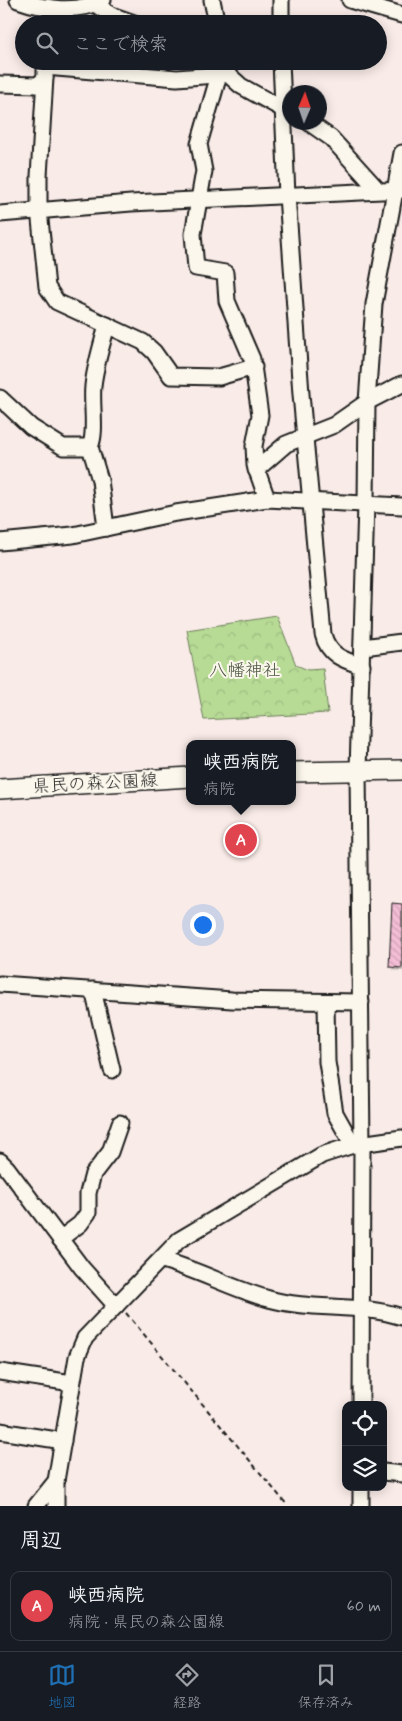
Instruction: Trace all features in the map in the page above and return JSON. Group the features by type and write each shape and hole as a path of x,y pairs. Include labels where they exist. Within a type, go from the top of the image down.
{"main road":[{"path":"296,772 402,770"},
{"name":"県民の森公園線","path":"0,789 186,777"}],"street":[{"path":"18,0 48,7 78,8 99,2 111,15"},
{"path":"212,0 215,15"},
{"path":"281,0 281,15"},
{"path":"350,0 402,15"},
{"path":"48,7 48,15"},
{"path":"0,84 38,85 45,70"},
{"path":"45,70 39,156 39,210 47,287 57,302 143,342 154,352 171,376 219,376 254,367"},
{"path":"60,70 177,78 211,70"},
{"path":"219,70 199,144 204,171 193,234 196,268 225,273 227,301 254,367 260,415 254,446 256,470 267,499"},
{"path":"222,70 241,86 282,109"},
{"path":"283,70 284,85"},
{"path":"286,130 286,195 310,500 326,645 341,659 362,666"},
{"path":"320,130 331,138 378,190"},
{"path":"361,1401 362,1310 358,1145 361,1002 358,770 363,648 367,402 374,304 398,197 402,154"},
{"path":"0,214 39,210 378,190 398,197"},
{"path":"106,528 100,480 90,447 94,437 92,410 94,383 107,325"},
{"path":"256,470 286,444 334,424 367,402 402,384"},
{"path":"0,398 31,427 63,447 90,447"},
{"path":"0,542 73,536 176,513 267,499 402,506"},
{"path":"363,648 402,642"},
{"path":"0,984 232,1000 361,1002"},
{"path":"93,990 112,1070"},
{"path":"326,1002 327,1062 335,1113 358,1145"},
{"path":"60,1239 80,1224 88,1213 88,1193 93,1174 110,1152 120,1123"},
{"path":"56,1506 56,1481 72,1383 77,1357 85,1338 162,1260 179,1240 322,1155 358,1145 402,1138"},
{"path":"0,1162 7,1168 82,1268 117,1304"},
{"path":"162,1260 188,1267 205,1276 271,1300 374,1310 402,1317"},
{"path":"0,1372 72,1383"},
{"path":"0,1431 63,1441"},
{"path":"387,1472 402,1474"},
{"path":"36,1506 56,1481"},
{"path":"361,1491 361,1506"}],"path":[{"path":"117,1304 288,1506"}],"green space":[{"name":"八幡神社","path":"277,616 296,665 308,670 323,669 328,713 204,720 187,630"}],"building":[{"path":"392,903 402,904 402,968 389,967"}],"place":[{"name":"峡西病院","path":"241,840"}]}
